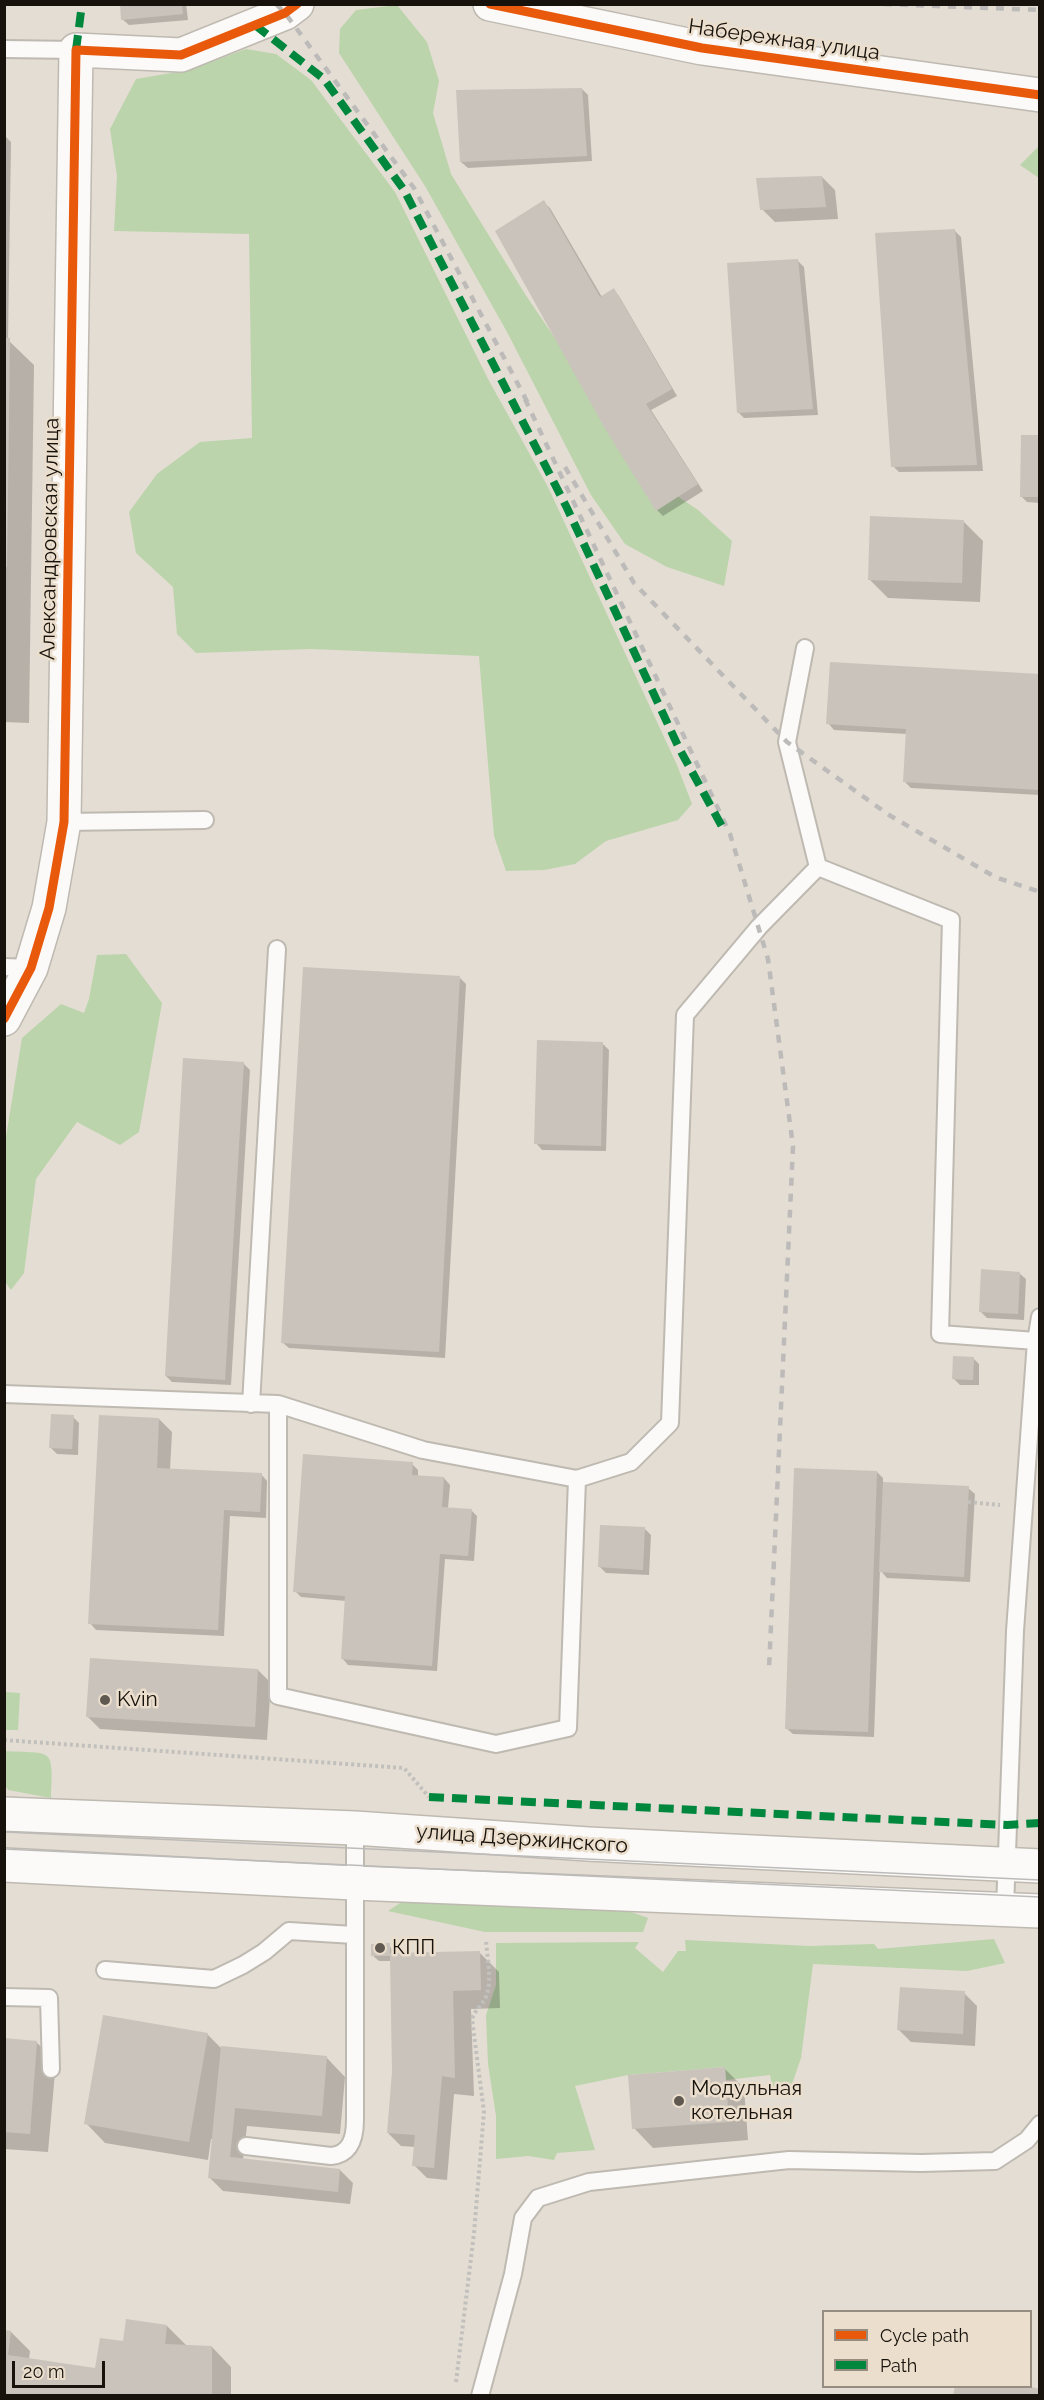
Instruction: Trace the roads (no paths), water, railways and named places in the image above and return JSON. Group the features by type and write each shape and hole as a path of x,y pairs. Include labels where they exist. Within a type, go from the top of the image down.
{"main road":[{"path":"76,50 181,55 285,13 297,4"},
{"name":"Набережная улица","path":"490,4 702,48 1040,95"},
{"name":"Александровская улица","path":"4,1019 18,967 49,908 64,822 76,50"},
{"name":"улица Дзержинского","path":"4,1814 355,1828 588,1844 1040,1866"},
{"path":"4,1866 1040,1911"}],"lane":[{"path":"4,49 76,50"},
{"path":"805,648 787,742 818,867"},
{"path":"64,822 205,820"},
{"path":"818,867 951,920 940,1334 1036,1341"},
{"path":"4,1394 278,1404 423,1450 577,1479 631,1462 670,1423 685,1015 759,927 818,867"},
{"path":"251,1404 277,949"},
{"path":"1005,1909 1015,1631 1036,1341 1040,1317"},
{"path":"278,1404 278,1696 496,1744 568,1728 577,1479"},
{"path":"246,2146 331,2156 339,2155 350,2146 354,2138 356,2120 355,1828"},
{"path":"105,1970 214,1979 264,1952 289,1931 354,1935"},
{"path":"4,1997 49,1998 51,2069"},
{"path":"480,2396 511,2284 523,2218 538,2198 589,2182 789,2160 921,2163 995,2161 1027,2140 1040,2124"}],"tram line":[{"path":"4,1832 1040,1880"},
{"path":"4,1849 1040,1897"}],"railway":[{"path":"276,4 285,13 414,188 529,405"},
{"path":"884,4 1040,10"},
{"path":"525,399 730,834 768,959 793,1146 769,1669"},
{"path":"565,467 634,583 787,742 889,815 995,877 1040,892"}],"place":[{"name":"Kvin","path":"105,1700"},
{"name":"КПП","path":"380,1948"},
{"name":"Модульная котельная","path":"679,2101"}]}
